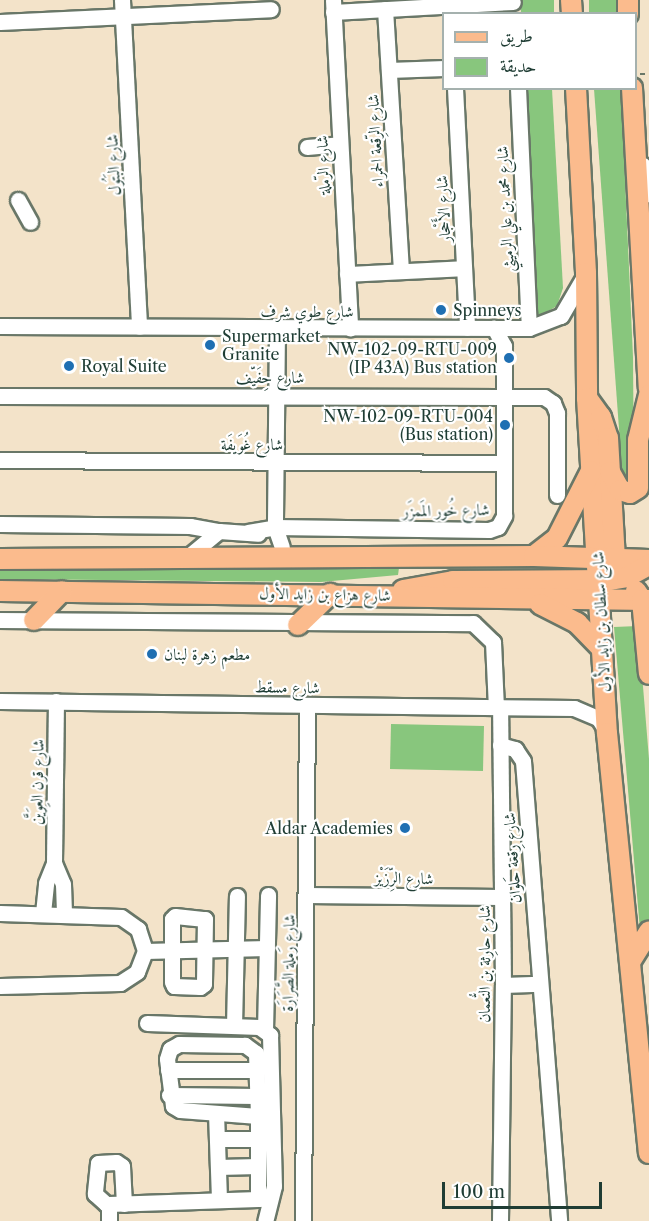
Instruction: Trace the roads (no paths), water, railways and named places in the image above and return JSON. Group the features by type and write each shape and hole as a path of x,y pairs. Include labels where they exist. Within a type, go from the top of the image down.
{"main road":[{"name":"شارع سلطان بن زايد الأول","path":"576,90 586,273 587,398 601,470 606,559 599,590 607,733 649,1154"},
{"path":"632,90 648,339 649,389"},
{"path":"534,556 557,538 601,470 620,490 630,493 638,488 638,440 649,395"},
{"name":"شارع هزاع بن زايد الأول","path":"0,559 185,559 288,554 534,556 649,560"},
{"path":"606,559 632,579 647,599 649,674"},
{"path":"393,596 412,587 453,581 599,590 632,579 649,565"},
{"name":"شارع هزاع بن زايد الأول","path":"0,591 330,594 526,600 599,590 647,599"},
{"path":"34,621 62,591"},
{"path":"298,625 330,594"},
{"path":"526,600 561,613 602,648"},
{"path":"630,962 649,932"}],"street":[{"name":"شارع البَتُول","path":"122,0 139,327"},
{"path":"333,6 385,9 450,3 513,5"},
{"name":"شارع الرّملة","path":"333,6 350,329"},
{"path":"0,22 271,9"},
{"name":"شارع الرِّقعة الحمراء","path":"385,9 401,271"},
{"path":"388,70 442,68"},
{"name":"شارع الأَحْجار","path":"455,90 467,327"},
{"name":"شارع محمد بن علي الرميثي","path":"518,90 522,328"},
{"path":"307,147 340,144"},
{"path":"634,144 649,194"},
{"path":"18,200 30,222"},
{"path":"347,274 464,268"},
{"name":"شارع طوي شرف","path":"0,326 277,329 522,328 551,323 561,316 586,273"},
{"name":"شارع خُور المَمزَر","path":"248,532 275,527 494,530 504,516 505,397 504,346 494,328"},
{"path":"504,346 522,328"},
{"path":"277,329 275,527 288,554"},
{"name":"شارع حِفَيّف","path":"0,396 544,397 553,403 557,495"},
{"name":"شارع غُوَيفَة","path":"0,460 504,463"},
{"path":"0,524 190,526 219,531 248,532 267,537 288,554"},
{"path":"185,559 219,531"},
{"path":"0,620 298,625"},
{"name":"شارع حارِثة بن النُّعمان","path":"298,625 473,623 489,635 495,649 500,745 503,985 500,1221"},
{"path":"574,708 592,701 605,687"},
{"name":"شارع مسقط","path":"0,701 574,708 598,718 607,733"},
{"name":"شارع قرن العِوَيَّن","path":"43,913 46,883 54,863 56,701"},
{"name":"شارع رَملة الصَّرَارَة","path":"303,1221 307,705"},
{"name":"شارع رِقعة حَلوان","path":"500,745 515,749 523,760 559,1221"},
{"name":"شارع قرن العِوَيَّن","path":"54,863 63,884 63,914"},
{"path":"265,1221 264,1198 273,1048 265,1030 268,895"},
{"name":"شارع الرِّزَيْز","path":"306,895 501,897"},
{"path":"234,1026 237,896"},
{"path":"0,913 115,915 127,920 141,934 145,951 137,972 120,983 0,986"},
{"path":"175,916 205,919 204,984 200,987 174,986 171,950 172,919 175,916"},
{"path":"145,951 267,948"},
{"path":"503,985 539,984"},
{"path":"147,1023 234,1026 265,1030"},
{"path":"258,1116 176,1109 169,1095 168,1052 179,1044 248,1046 256,1053 258,1096 258,1116 258,1139 258,1166 264,1198"},
{"path":"168,1070 257,1070"},
{"path":"169,1095 258,1096"},
{"path":"216,1113 219,1200"},
{"path":"217,1139 258,1139"},
{"path":"218,1167 258,1166"},
{"path":"109,1221 117,1204 264,1198"}],"place":[{"name":"Spinneys","path":"441,310"},
{"name":"Supermarket Granite","path":"210,345"},
{"name":"NW-102-09-RTU-009 (IP 43A) Bus station","path":"509,358"},
{"name":"Royal Suite","path":"69,366"},
{"name":"NW-102-09-RTU-004 (Bus station)","path":"505,425"},
{"name":"مطعم زهرة لبنان","path":"152,654"},
{"name":"Aldar Academies","path":"405,828"}]}
